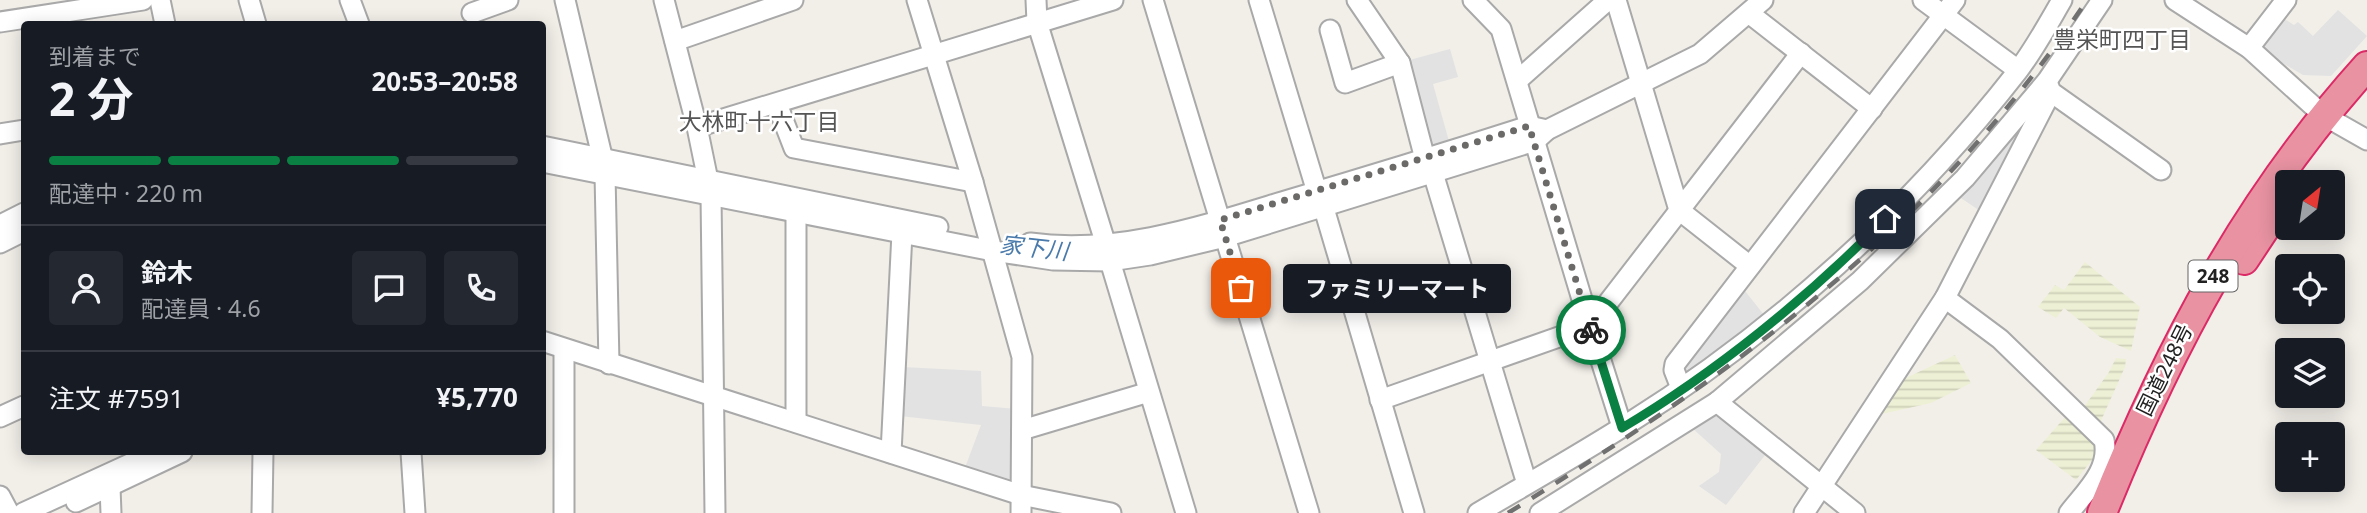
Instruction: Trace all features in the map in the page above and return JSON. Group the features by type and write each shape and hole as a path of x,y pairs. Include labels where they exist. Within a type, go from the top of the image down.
{"highway":[{"name":"国道248号","path":"2304,170 2332,119 2367,66"},
{"name":"国道248号","path":"2102,513 2109,474 2220,263 2254,210 2332,119 2367,93"},
{"name":"国道248号","path":"2122,513 2174,390 2204,328 2275,214"}],"street":[{"path":"0,22 143,0"},
{"path":"160,0 164,21"},
{"path":"249,0 255,21"},
{"path":"350,0 358,21"},
{"path":"471,13 508,0"},
{"path":"565,0 604,165 609,364"},
{"path":"664,0 710,187 715,513"},
{"path":"676,40 793,0"},
{"path":"917,0 973,182 1022,357 1021,504"},
{"path":"1036,0 1037,22 1186,513"},
{"path":"697,127 1113,0"},
{"path":"1153,0 1309,513"},
{"path":"1259,0 1414,513"},
{"path":"1357,0 1400,63 1488,362 1527,484"},
{"path":"1473,0 1501,29 1537,132 1590,326 1622,428"},
{"path":"1518,80 1608,0"},
{"path":"1616,0 1679,211 1750,266"},
{"path":"1923,0 1950,8 2018,70"},
{"path":"1478,513 1622,428 1682,388 1793,303 1869,236 1935,168 2018,70 2062,0"},
{"path":"1804,513 1945,298 2049,87 2102,0"},
{"path":"2175,0 2249,48 2332,119 2367,140"},
{"path":"2249,48 2286,0"},
{"path":"546,147 604,165 1053,260 1108,253 1222,229 1537,132 1700,54 1757,7 1801,52 1872,109"},
{"path":"1682,388 1674,370 1675,364 1950,8"},
{"path":"1330,30 1345,83 1400,63"},
{"path":"1380,400 1590,326 1801,52"},
{"path":"2049,87 2161,170"},
{"path":"1540,513 1717,402 1817,319 1898,246 2049,87"},
{"path":"777,104 794,148 973,182"},
{"path":"0,134 21,130"},
{"path":"546,162 604,165"},
{"path":"710,187 796,212 902,233 991,245"},
{"path":"796,212 796,422"},
{"path":"0,225 21,214"},
{"path":"0,243 21,232"},
{"path":"891,453 902,233"},
{"path":"1945,298 2000,340 2060,401 2100,434 2107,452 2109,474 2069,513"},
{"path":"546,342 891,453 1021,504 1111,513"},
{"path":"564,349 564,513"},
{"path":"1022,430 1149,392"},
{"path":"1717,402 1855,513"},
{"path":"2,410 21,407"},
{"path":"23,513 149,455"},
{"path":"53,513 176,455"},
{"path":"262,513 263,455"},
{"path":"411,455 415,513"},
{"path":"110,487 111,513"},
{"path":"0,496 9,513"}],"green space":[{"path":"2085,262 2140,307 2131,351 2100,337 2064,308 2056,318 2038,307 2055,285 2064,290"},
{"path":"1955,355 1971,383 1931,403 1873,416 1895,383"},
{"path":"2116,358 2126,359 2125,367 2100,423 2081,411"},
{"path":"2067,415 2096,436 2100,450 2076,480 2036,450"}],"shaded area":[{"path":"2338,10 2367,36 2331,76 2303,75 2262,51 2262,44 2281,17 2294,25 2298,22 2313,36"},
{"path":"1450,49 1458,77 1433,84 1450,145 1431,151 1406,61"},
{"path":"2041,97 1986,215 1958,196"},
{"path":"1745,291 1764,315 1683,376 1683,370"},
{"path":"902,367 981,371 982,406 1017,409 1019,487 963,473 981,425 900,416"},
{"path":"1714,410 1769,450 1726,505 1699,486 1719,472 1721,454 1691,427"}],"railway":[{"path":"1508,513 1673,405 1752,349 1826,289 1898,225 1965,156 2028,81 2087,0"}],"way so far":[{"path":"1241,288 1220,220 1529,126 1591,330"}],"place":[{"name":"ファミリーマート","path":"1241,288"}],"district":[{"name":"豊栄町四丁目","path":"2122,40"},
{"name":"大林町十六丁目","path":"759,122"}],"route":[{"path":"1591,330 1622,428 1682,388 1793,303 1885,219"}],"water label":[{"name":"家下川","path":"1034,248"}]}
